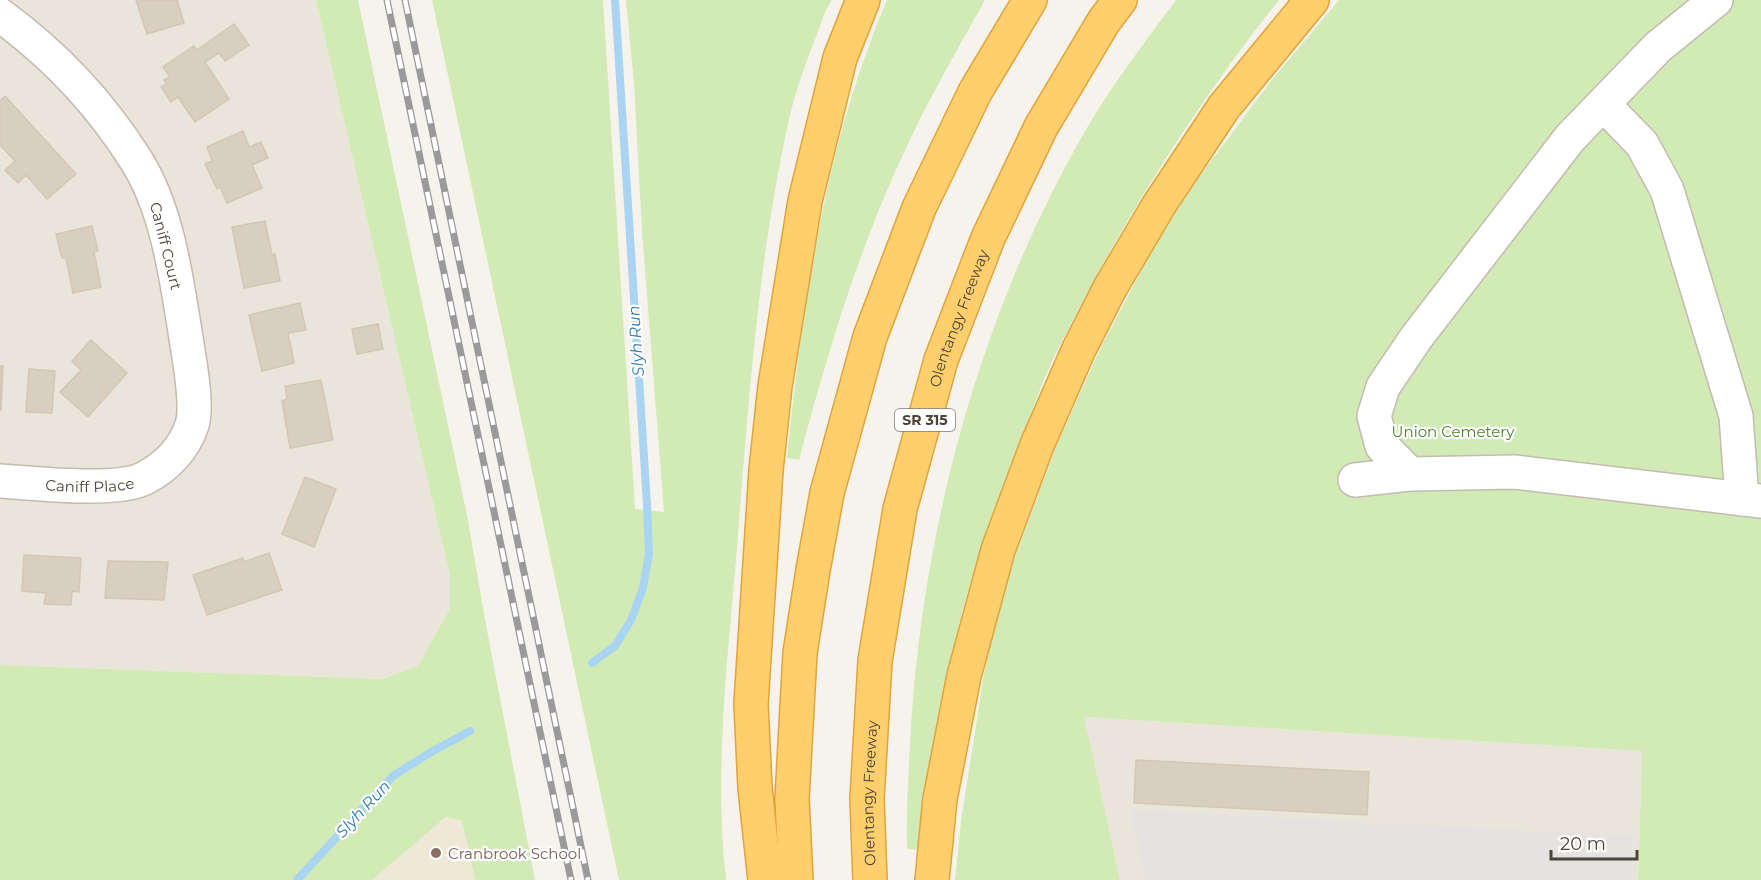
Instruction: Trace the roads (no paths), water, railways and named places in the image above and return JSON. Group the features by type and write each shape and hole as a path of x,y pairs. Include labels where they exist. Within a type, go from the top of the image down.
{"highway":[{"path":"765,880 755,788 751,704 766,470 775,386 805,201 840,58 863,0"},
{"path":"796,880 792,799 800,653 827,493 870,337 919,208 975,92 1030,0"},
{"name":"Olentangy Freeway","path":"870,880 867,799 875,661 900,509 941,360 988,238 1041,127 1104,21 1120,0"},
{"path":"932,880 940,799 964,676 998,550 1037,445 1079,349 1110,288 1159,205 1224,107 1312,0"}],"street":[{"path":"0,15 13,0"},
{"path":"1410,474 1382,446 1374,416 1383,387 1416,338 1570,138 1658,47 1716,0"},
{"name":"Caniff Court","path":"0,15 63,67 102,111 137,162 156,202 175,271 194,386 192,424 173,459"},
{"path":"1356,480 1410,474 1515,472 1751,500 1736,416 1667,190 1642,144 1603,104"},
{"name":"Caniff Place","path":"0,481 106,486 143,479 173,459"}],"waterway":[{"name":"Slyh Run","path":"592,663 615,646 631,620 643,588 649,553 615,0"},
{"name":"Slyh Run","path":"297,880 393,776 470,731"}],"railway":[{"path":"387,0 571,880"},
{"path":"405,0 588,880"}],"place":[{"name":"Cranbrook School","path":"436,853"}],"park label":[{"name":"Union Cemetery","path":"1453,431"}]}
